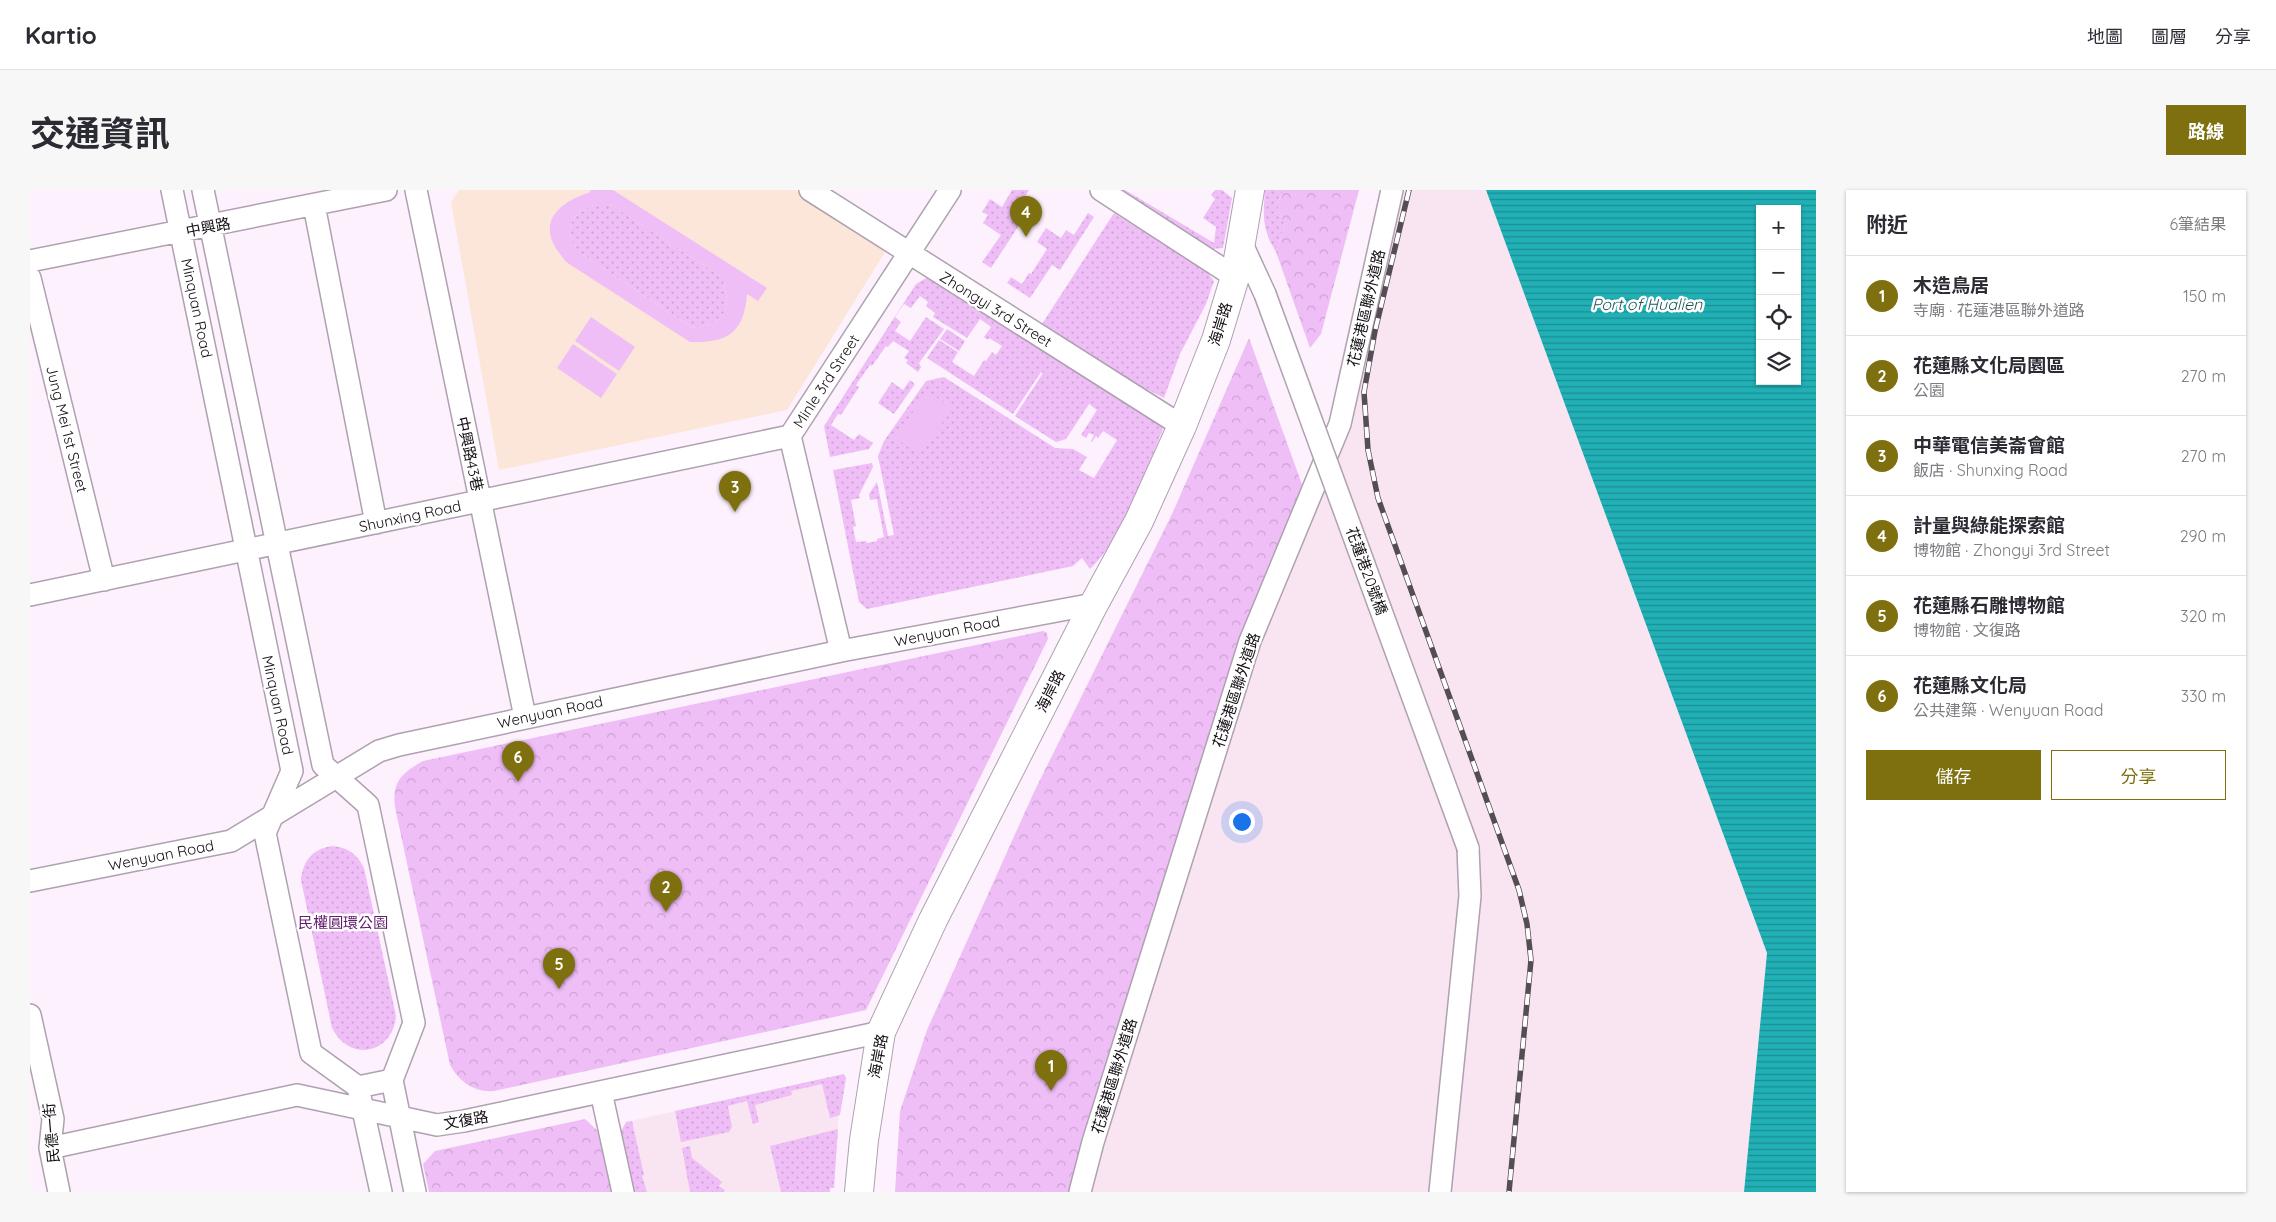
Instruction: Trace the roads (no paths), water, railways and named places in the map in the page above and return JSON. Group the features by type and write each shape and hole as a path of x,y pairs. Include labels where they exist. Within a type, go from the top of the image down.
{"main road":[{"name":"海岸路","path":"859,1192 864,1140 881,1032 933,920 1094,604 1139,521 1182,426 1216,340 1235,277 1250,190"}],"street":[{"name":"Minquan Road","path":"172,190 292,771 265,833 311,1053 358,1087"},
{"name":"Minquan Road","path":"202,190 278,544 330,771"},
{"name":"中興路","path":"30,261 209,227 386,190"},
{"name":"中興路43巷","path":"416,190 525,717"},
{"name":"Zhongyi 3rd Street","path":"810,190 1182,426"},
{"name":"Minle 3rd Street","path":"841,651 790,436 950,190"},
{"path":"1101,190 1235,277"},
{"name":"花蓮港區聯外道路","path":"1080,1192 1096,1132 1250,641 1340,424 1392,190"},
{"path":"314,205 376,523"},
{"name":"花蓮港20號橋","path":"1242,244 1265,294 1468,848 1470,896 1440,1192"},
{"name":"Jung Mei 1st Street","path":"30,278 104,580"},
{"name":"Shunxing Road","path":"30,595 790,436"},
{"name":"Wenyuan Road","path":"30,881 231,841 273,816 330,771 393,747 525,717 841,651 1094,604"},
{"path":"292,771 330,771 368,805 414,1023 392,1080 415,1192"},
{"name":"民德一街","path":"30,1015 35,1058 53,1119 50,1148 59,1192"},
{"name":"文復路","path":"50,1148 297,1095 437,1125 881,1032"},
{"path":"381,1192 358,1087 392,1080"},
{"path":"601,1092 623,1192"}],"water":[{"name":"Port of Hualien","path":"1486,190 1816,190 1816,1192 1744,1192 1767,953"}],"railway":[{"path":"1409,190 1375,331 1364,392 1368,450 1378,498 1519,890 1527,924 1531,960 1509,1192"}],"place":[{"name":"計量與綠能探索館","path":"1026,237"},
{"name":"中華電信美崙會館","path":"735,512"},
{"name":"花蓮縣文化局","path":"518,782"},
{"name":"花蓮縣文化局園區","path":"666,912"},
{"name":"花蓮縣石雕博物館","path":"559,989"},
{"name":"木造鳥居","path":"1051,1091"}],"park label":[{"name":"民權圓環公園","path":"343,922"}]}
